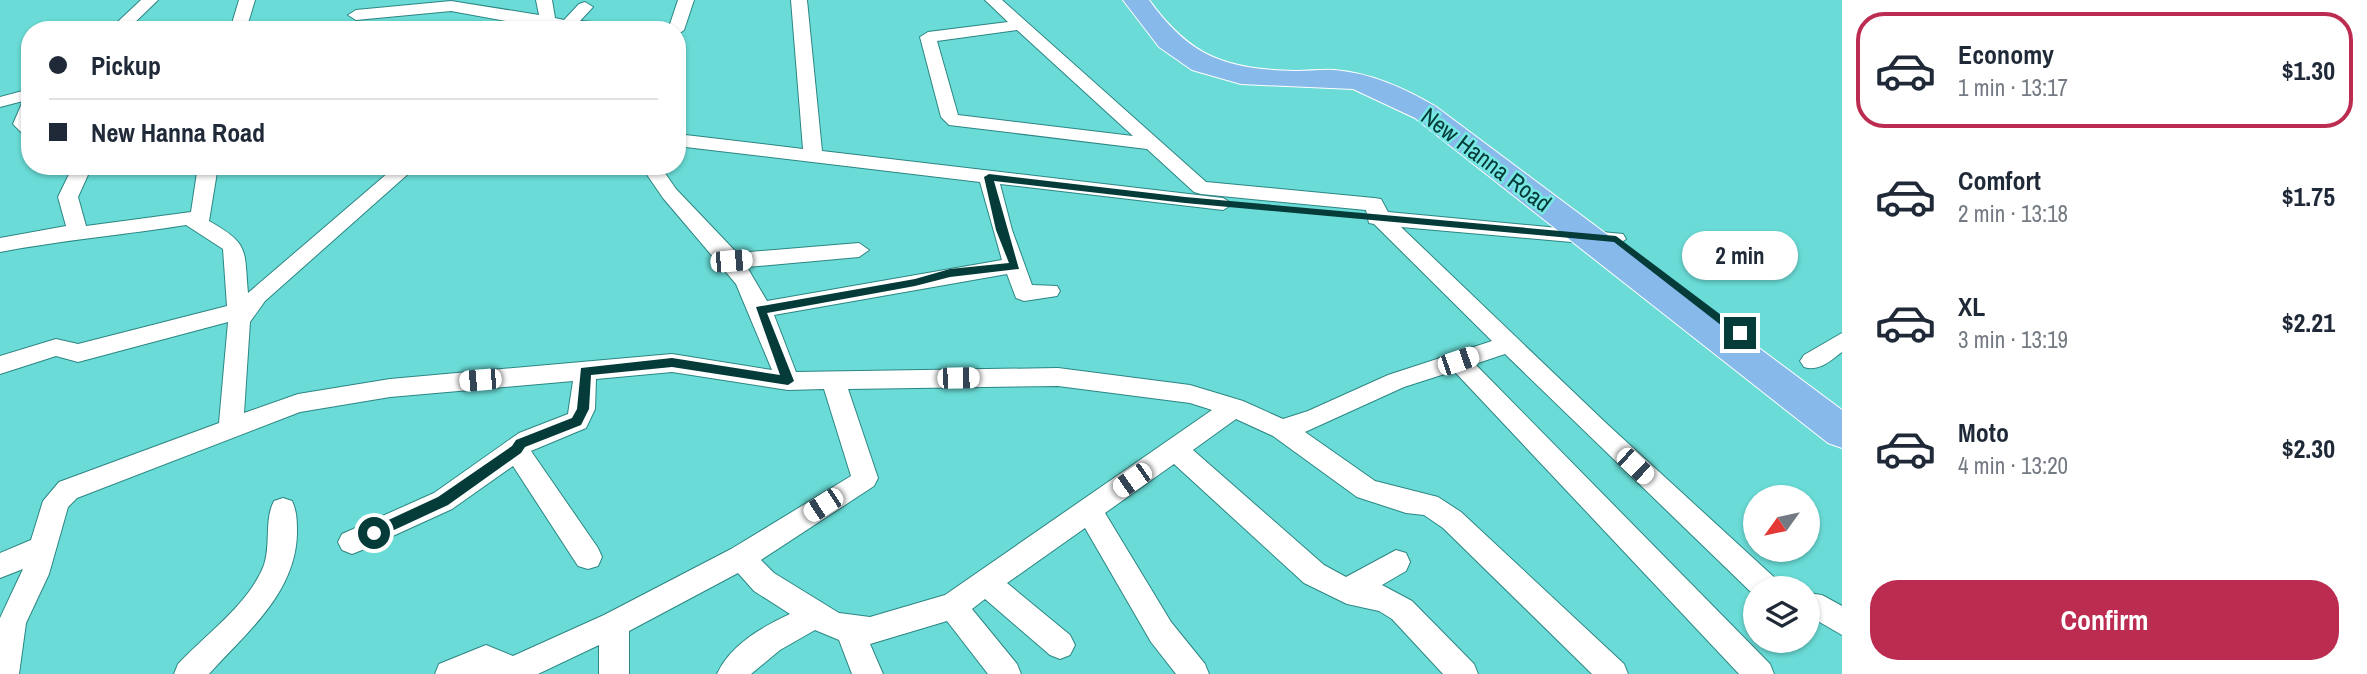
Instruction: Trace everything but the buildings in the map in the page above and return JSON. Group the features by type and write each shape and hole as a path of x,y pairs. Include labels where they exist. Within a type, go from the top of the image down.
{"main road":[{"name":"New Hanna Road","path":"1136,0 1164,39 1181,55 1206,68 1228,75 1294,79 1340,78 1389,90 1425,112 1842,412"},
{"name":"New Hanna Road","path":"1158,0 1172,22 1202,49 1231,63 1264,68 1357,69 1395,78 1437,102 1842,432"}],"street":[{"path":"127,21 150,0"},
{"path":"241,21 247,0"},
{"path":"544,0 556,21"},
{"path":"679,21 686,0"},
{"path":"799,0 813,156"},
{"path":"993,0 1201,188 1374,204 1380,218 1508,345 1753,576"},
{"path":"356,15 434,6 532,21"},
{"path":"566,21 585,6"},
{"path":"492,21 495,14"},
{"path":"1021,25 928,37 950,117 955,121 1152,144"},
{"path":"0,102 21,96"},
{"path":"686,141 989,177 1603,239"},
{"path":"78,232 68,197 79,175"},
{"path":"199,222 207,175"},
{"path":"0,365 56,347 78,353 238,316 257,296 398,175"},
{"path":"655,175 661,185 731,261 760,310 788,381"},
{"path":"989,177 1002,230 1024,293 1049,291"},
{"path":"0,245 189,218 199,222 206,231 224,238 233,247 238,316 231,428"},
{"path":"731,261 859,250"},
{"path":"760,310 915,282 950,273 1016,266"},
{"path":"1812,361 1842,341"},
{"path":"1282,429 1315,419 1396,381 1508,345"},
{"path":"1458,361 1759,674"},
{"path":"4,674 12,623 35,574 56,501 68,490 298,403 390,388 672,363 788,381 1058,377 1190,394 1234,408 1282,429 1366,489 1406,502 1429,505 1452,520 1613,674"},
{"path":"352,542 443,501 516,450 520,443 577,421 583,409 585,371"},
{"path":"450,674 485,659 507,671 515,670 614,624 741,558 861,483 865,478 832,380"},
{"path":"741,558 764,582 814,616 834,626 870,631 953,606 1234,408"},
{"path":"1175,449 1314,574 1347,591 1386,599 1402,610 1463,674"},
{"path":"516,450 587,557"},
{"path":"189,674 252,610 271,578 282,549 283,509"},
{"path":"1089,510 1161,632 1194,674"},
{"path":"0,566 42,548"},
{"path":"1347,591 1396,562"},
{"path":"986,583 1060,645"},
{"path":"953,606 1006,674"},
{"path":"1820,608 1842,622"},
{"path":"732,674 765,640 814,616"},
{"path":"614,624 614,674"},
{"path":"851,628 857,653 868,674"}],"route":[{"path":"374,533 443,501 516,450 520,443 577,421 583,409 585,371 672,363 788,381 760,310 915,282 950,273 1016,266 1002,230 990,190 989,177 1185,200 1616,239 1740,333"}]}
